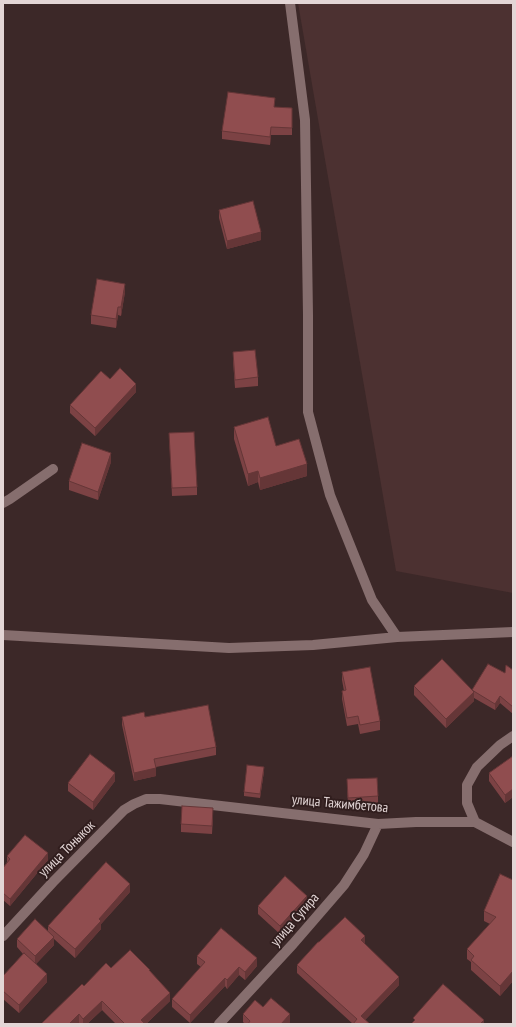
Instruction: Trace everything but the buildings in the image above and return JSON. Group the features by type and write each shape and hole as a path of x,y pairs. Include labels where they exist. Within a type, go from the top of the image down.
{"street":[{"path":"290,3 305,120 308,412 330,495 372,600 397,637"},
{"path":"3,503 10,500 53,469"},
{"path":"3,635 229,648 313,645 397,637 513,632"},
{"path":"476,822 467,803 467,785 477,767 500,745 513,736"},
{"name":"улица Тоныкок","path":"3,936 53,882 124,810 146,799 160,799"},
{"name":"улица Тажимбетова","path":"160,799 378,824 416,822 476,822 513,842"},
{"name":"улица Сугира","path":"218,1024 293,944 344,885 364,854 378,824"}],"shaded area":[{"path":"298,3 513,3 513,593 396,571"}]}
